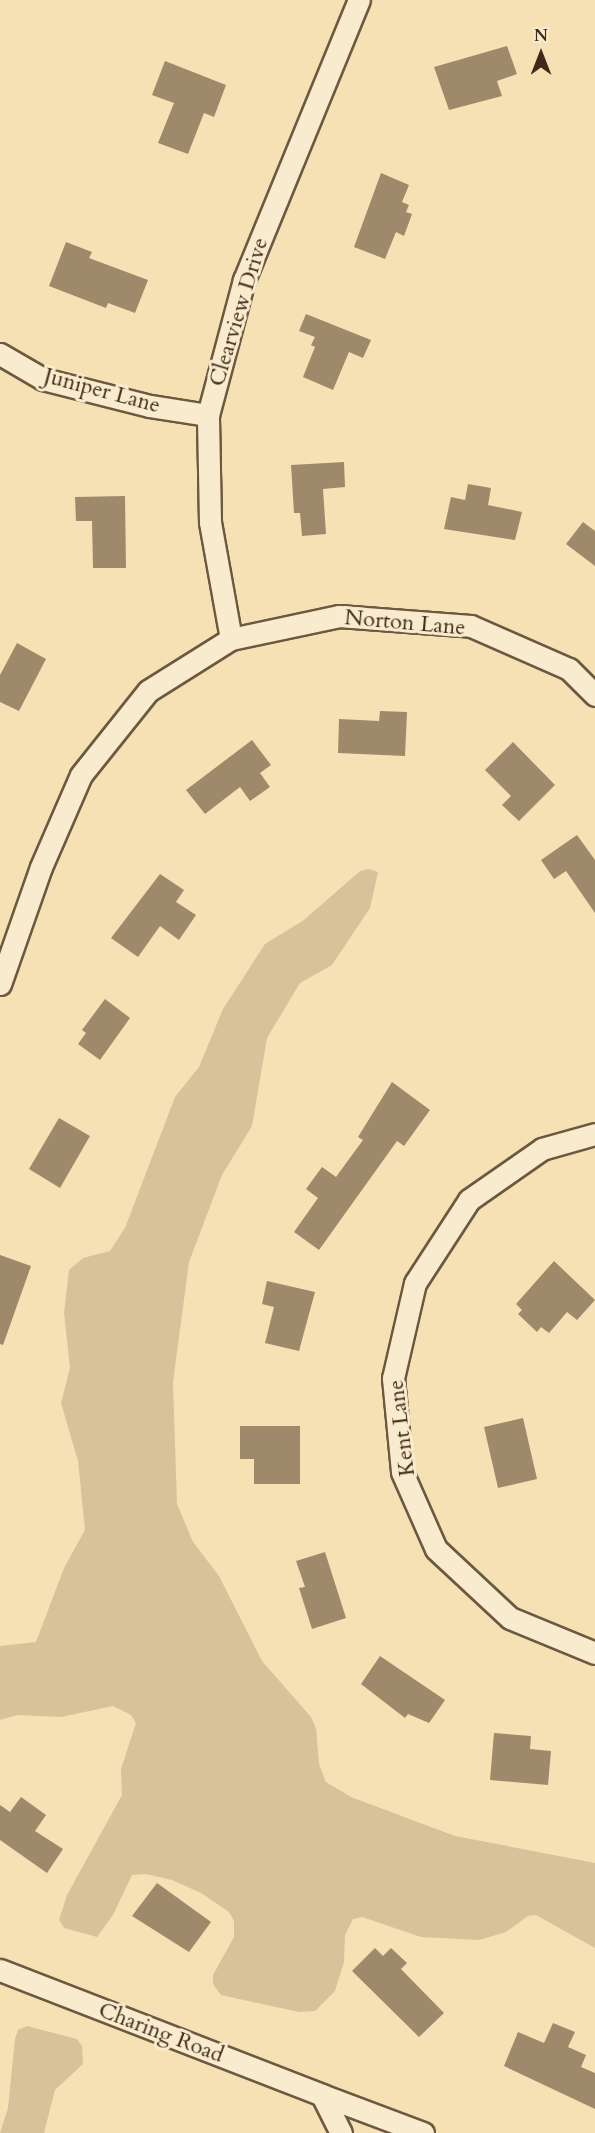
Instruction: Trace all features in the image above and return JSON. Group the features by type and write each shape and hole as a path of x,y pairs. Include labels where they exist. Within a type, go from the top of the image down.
{"street":[{"name":"Clearview Drive","path":"231,639 210,522 208,415 244,280 358,0"},
{"name":"Juniper Lane","path":"0,354 43,378 150,406 208,415"},
{"name":"Norton Lane","path":"0,984 41,867 81,775 148,691 231,639 339,616 471,626 569,669 595,695"},
{"name":"Kent Lane","path":"595,1134 542,1149 469,1200 415,1283 393,1378 402,1472 436,1549 510,1618 595,1653"},
{"name":"Charing Road","path":"0,1970 423,2133"},
{"path":"322,2095 341,2133"}],"shaded area":[{"path":"369,869 378,872 370,908 332,965 300,983 267,1038 252,1126 222,1175 189,1262 173,1382 177,1504 193,1542 219,1576 262,1661 311,1717 316,1728 319,1764 326,1782 351,1797 455,1836 595,1863 595,1948 536,1915 528,1916 506,1932 479,1940 421,1937 362,1917 353,1919 345,1935 344,1962 335,1991 315,2011 299,2012 221,1995 213,1984 213,1975 234,1937 234,1921 229,1912 201,1893 172,1880 146,1874 132,1875 113,1915 97,1937 64,1928 59,1920 67,1895 122,1795 121,1769 136,1723 131,1715 113,1706 61,1717 17,1715 0,1720 0,1646 36,1642 64,1568 85,1530 78,1461 61,1403 70,1368 64,1313 69,1270 83,1258 110,1251 125,1228 175,1097 199,1067 223,1009 265,944 304,920 360,871"},
{"path":"27,2026 77,2039 82,2046 83,2064 55,2090 44,2133 0,2133 8,2108 15,2039 18,2030"}],"building":[{"path":"507,46 517,74 497,81 502,96 449,110 434,67"},
{"path":"165,61 226,85 214,117 204,113 188,154 158,143 174,103 152,95"},
{"path":"381,173 409,185 402,202 409,205 406,212 412,214 404,236 396,232 385,259 354,247"},
{"path":"66,242 92,252 89,258 148,280 135,313 108,303 106,308 49,286"},
{"path":"306,314 371,340 363,358 349,352 333,390 303,377 315,347 311,345 315,337 299,331"},
{"path":"344,462 345,487 323,489 326,534 302,536 300,513 294,513 291,465"},
{"path":"468,484 491,488 488,505 522,512 515,540 444,529 451,497 465,500"},
{"path":"125,496 126,568 93,568 92,521 76,521 75,497"},
{"path":"583,522 595,531 595,566 566,544"},
{"path":"17,643 46,659 19,711 0,702 0,675"},
{"path":"380,711 407,712 405,756 338,753 339,719 379,721"},
{"path":"252,740 271,765 260,773 270,787 250,801 240,787 205,814 186,790"},
{"path":"513,742 555,785 519,821 502,805 511,796 485,770"},
{"path":"577,835 595,860 595,913 566,871 554,879 541,860"},
{"path":"160,874 184,890 176,902 196,915 179,940 160,926 138,957 111,938"},
{"path":"105,999 130,1018 100,1060 78,1044 86,1033 82,1030"},
{"path":"392,1082 430,1110 404,1146 397,1141 319,1250 294,1232 318,1198 306,1189 322,1167 336,1177 363,1140 358,1137"},
{"path":"59,1118 90,1136 60,1188 29,1169"},
{"path":"0,1255 31,1266 3,1345 0,1344"},
{"path":"554,1261 595,1300 577,1320 567,1312 549,1333 541,1327 537,1332 518,1314 522,1310 516,1304"},
{"path":"267,1281 315,1292 299,1351 265,1343 274,1307 262,1304"},
{"path":"523,1418 537,1479 498,1488 484,1427"},
{"path":"240,1426 300,1426 300,1484 254,1484 254,1459 240,1459"},
{"path":"325,1552 346,1618 312,1629 299,1588 305,1587 296,1561"},
{"path":"380,1656 445,1700 429,1723 408,1714 405,1718 361,1684"},
{"path":"494,1733 531,1736 530,1749 551,1751 548,1785 490,1780"},
{"path":"21,1797 46,1815 35,1831 63,1849 47,1873 0,1840 0,1805 10,1812"},
{"path":"157,1883 211,1922 189,1952 132,1916"},
{"path":"375,1948 383,1956 391,1948 407,1963 401,1969 444,2013 419,2037 352,1971"},
{"path":"553,2023 575,2032 568,2047 586,2055 581,2067 595,2073 595,2109 504,2066 518,2032 544,2043"}]}
